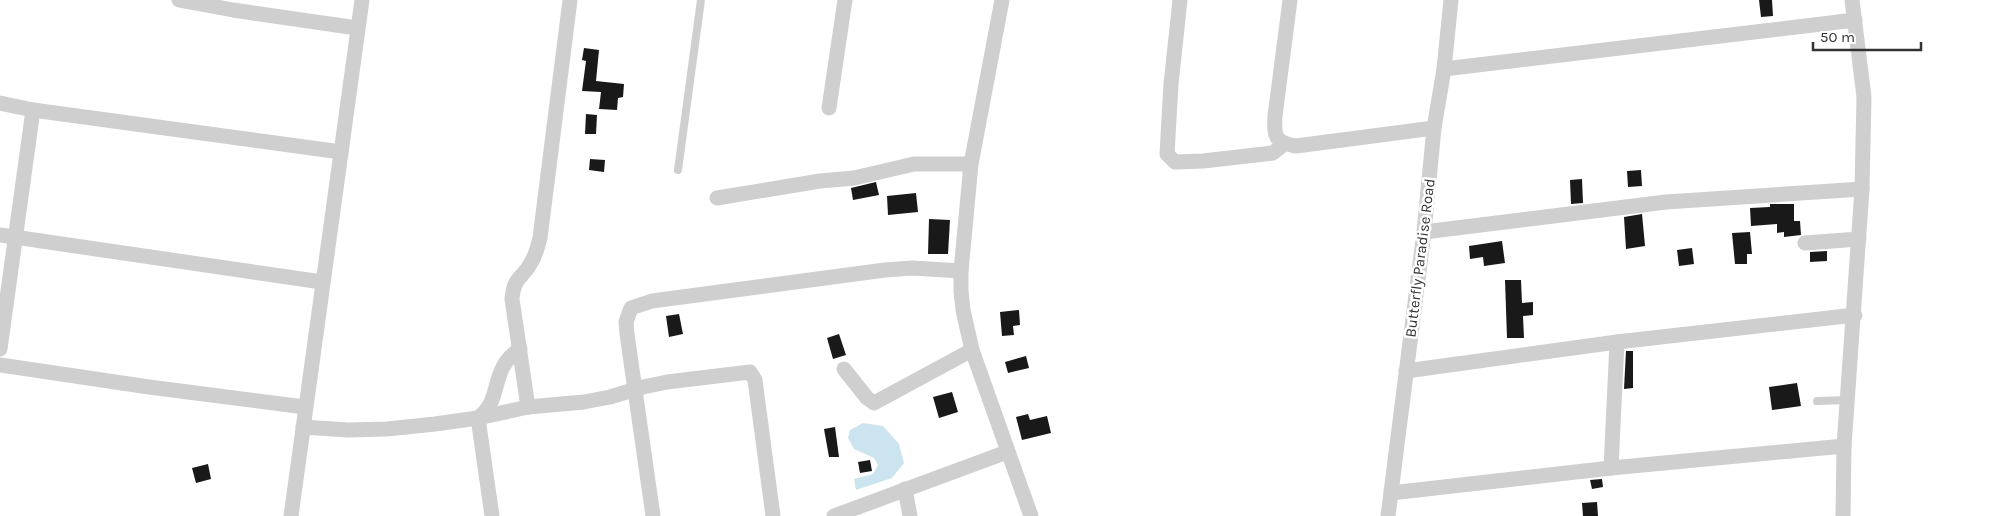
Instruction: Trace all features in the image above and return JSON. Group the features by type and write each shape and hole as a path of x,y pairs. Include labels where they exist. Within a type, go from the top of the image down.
{"street":[{"path":"179,0 357,28"},
{"path":"291,516 362,0"},
{"path":"528,407 512,299 513,287 516,280 532,262 540,238 570,0"},
{"path":"829,108 845,0"},
{"path":"1002,0 971,164 961,271 963,310 972,350 1031,516"},
{"path":"1180,0 1166,154 1175,162 1203,160 1273,153 1284,144"},
{"path":"1290,0 1275,116 1274,130 1277,139 1284,144 1296,146 1434,128"},
{"name":"Butterfly Paradise Road","path":"1388,516 1424,232 1434,128 1444,69 1450,0"},
{"path":"1843,516 1844,446 1862,189 1864,97 1852,0"},
{"path":"1444,69 1855,20"},
{"path":"0,103 33,110 341,152"},
{"path":"0,349 8,236 33,110"},
{"path":"717,198 820,181 854,178 914,164 971,164"},
{"path":"1424,232 1666,202 1862,189"},
{"path":"8,236 322,282"},
{"path":"1805,243 1859,239"},
{"path":"654,516 626,322 630,308 652,301 862,272 912,268 961,271"},
{"path":"1406,371 1617,342 1854,315"},
{"path":"1611,468 1617,342"},
{"path":"478,418 490,407 501,368 512,354 520,349"},
{"path":"844,369 874,403 972,350"},
{"path":"0,364 148,387 305,407"},
{"path":"303,427 348,430 387,429 478,418 528,407 584,402 651,385 748,372 753,374 755,380 773,516"},
{"path":"478,418 492,516"},
{"path":"1392,493 1611,468 1844,446"},
{"path":"834,516 1007,452"},
{"path":"905,490 910,516"}],"lane":[{"path":"678,170 701,0"},
{"path":"1817,401 1848,400"}],"water":[{"path":"863,423 883,426 899,444 904,463 892,478 856,490 854,479 873,474 878,465 874,458 854,449 848,438 850,430"}],"building":[{"path":"1759,0 1772,0 1773,16 1761,17"},
{"path":"584,48 599,50 596,81 624,84 623,97 618,98 617,110 599,109 601,92 582,91 586,61 582,60"},
{"path":"586,114 597,115 596,134 585,134"},
{"path":"590,159 605,160 604,172 589,170"},
{"path":"1641,170 1642,186 1628,187 1627,171"},
{"path":"1582,179 1583,203 1571,204 1570,180"},
{"path":"876,182 879,195 853,200 851,188"},
{"path":"916,193 918,212 888,215 887,196"},
{"path":"1770,204 1794,204 1794,221 1800,221 1801,235 1784,237 1784,232 1777,233 1777,224 1751,226 1750,208 1770,207"},
{"path":"1642,214 1645,246 1626,249 1624,217"},
{"path":"929,219 950,220 948,254 928,254"},
{"path":"1750,232 1752,254 1747,254 1747,264 1735,264 1732,233"},
{"path":"1502,241 1505,263 1484,266 1483,257 1470,259 1469,246"},
{"path":"1692,248 1694,264 1679,266 1677,250"},
{"path":"1827,251 1827,261 1810,262 1810,252"},
{"path":"1505,280 1521,280 1522,303 1533,302 1533,315 1523,316 1524,338 1507,338"},
{"path":"1019,310 1020,325 1013,326 1014,335 1002,336 1000,312"},
{"path":"679,314 683,334 669,337 666,316"},
{"path":"839,334 846,355 833,359 827,338"},
{"path":"1626,351 1633,351 1633,388 1624,389"},
{"path":"1026,356 1029,368 1008,373 1005,362"},
{"path":"1797,383 1801,406 1772,410 1769,387"},
{"path":"952,392 958,412 939,418 933,397"},
{"path":"1028,414 1030,420 1047,416 1051,433 1022,440 1016,417"},
{"path":"835,427 839,457 829,457 824,429"},
{"path":"870,460 872,471 860,473 858,462"},
{"path":"208,464 211,479 196,483 192,468"},
{"path":"1602,479 1603,487 1592,489 1590,480"},
{"path":"1597,502 1598,516 1583,516 1582,503"}]}
